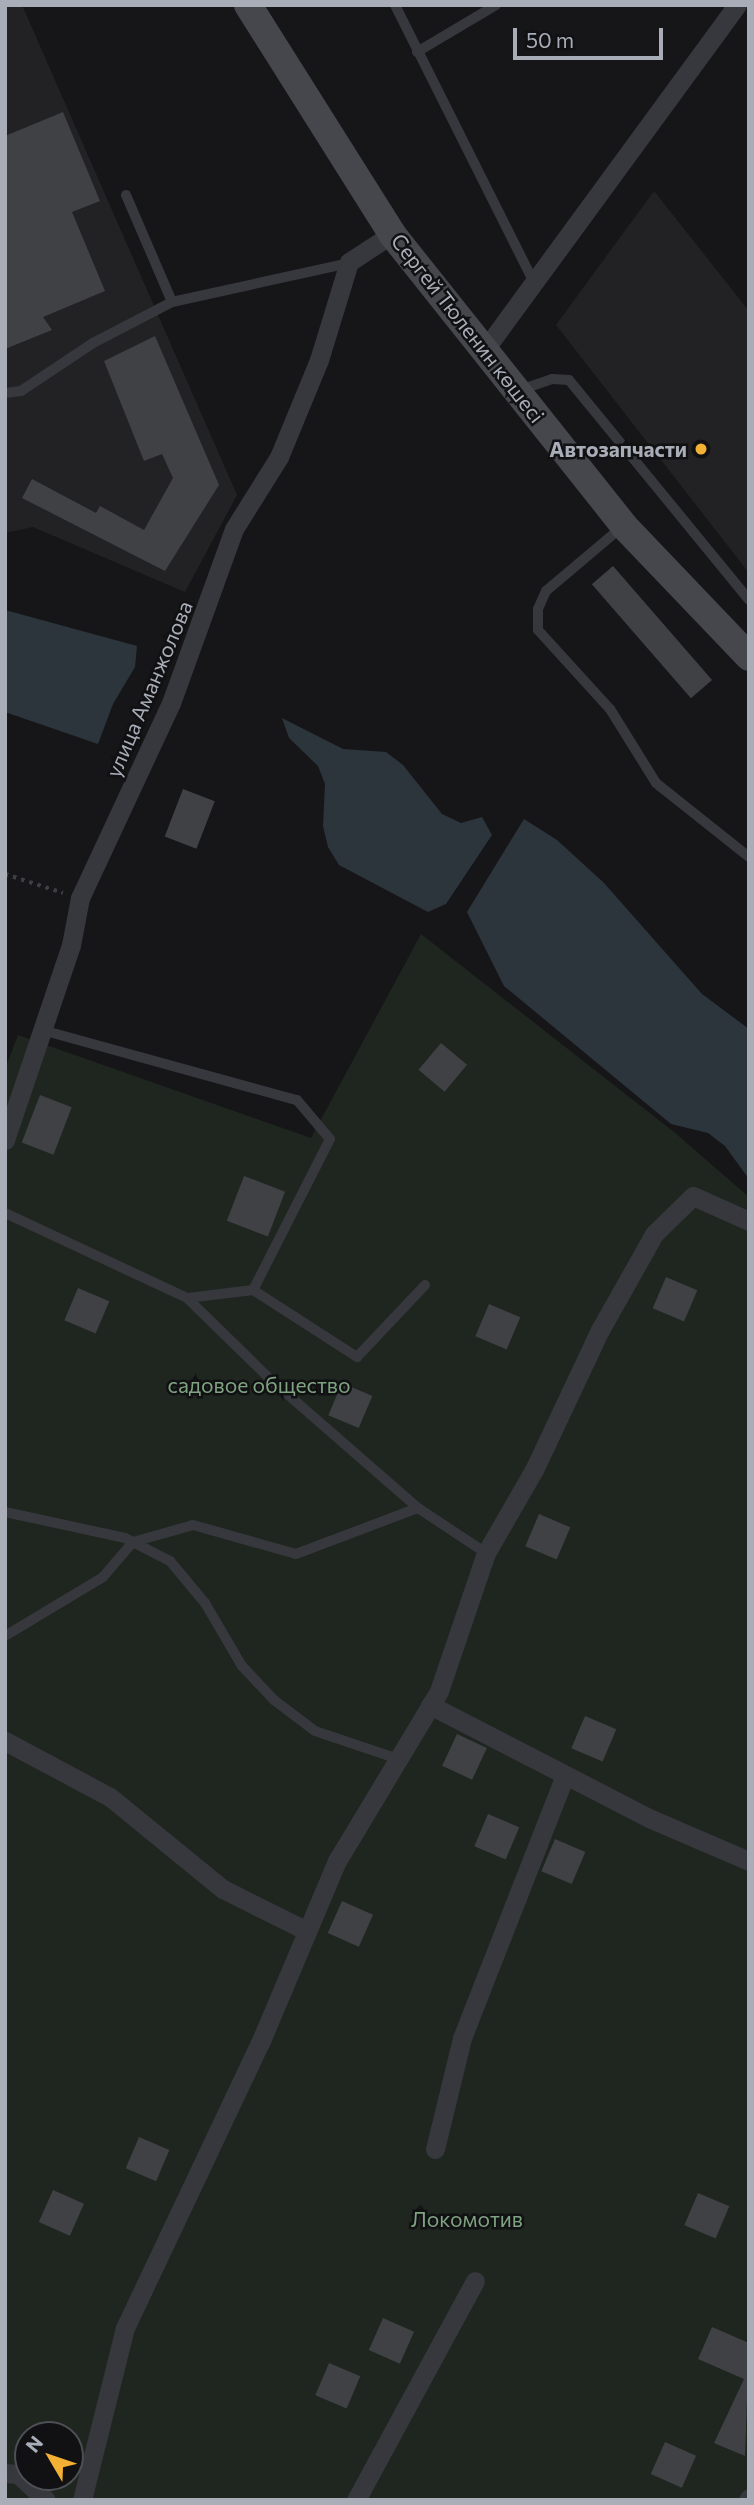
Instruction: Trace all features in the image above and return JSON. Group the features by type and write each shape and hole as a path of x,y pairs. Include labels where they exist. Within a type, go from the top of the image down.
{"main road":[{"name":"Сергей Тюленин көшесі","path":"248,5 392,234 483,352 624,526 749,657"}],"street":[{"path":"483,352 737,5"},
{"path":"349,262 392,234"},
{"name":"улица Аманжолова","path":"5,1140 71,945 80,898 171,703 234,529 279,457 319,360 349,262"},
{"path":"82,2500 125,2328 260,2043 337,1861 430,1705 486,1553 534,1470 600,1329 654,1234 693,1196 749,1221"},
{"path":"430,1705 649,1818 749,1861"},
{"path":"5,1741 110,1797 223,1889 307,1931"},
{"path":"435,2149 462,2038 565,1775"},
{"path":"356,2500 475,2281"},
{"path":"5,2473 18,2474 46,2500"}],"lane":[{"path":"395,5 416,52 535,284"},
{"path":"416,52 496,5"},
{"path":"126,195 172,303"},
{"path":"5,393 21,391 93,343 172,303 349,262"},
{"path":"516,391 552,379 569,380 749,600"},
{"path":"624,526 546,591 538,609 538,629 610,709 656,783 727,844 749,857"},
{"path":"42,1030 297,1100 330,1139 253,1290"},
{"path":"5,1213 187,1298 270,1379 418,1508 486,1553"},
{"path":"187,1298 253,1290 357,1357 425,1285"},
{"path":"5,1636 103,1577 134,1542 192,1525 296,1554 418,1508"},
{"path":"5,1512 35,1515 134,1542 170,1561 205,1603 242,1665 274,1700 315,1731 398,1759"}],"path":[{"path":"5,874 80,898"}],"shaded area":[{"path":"5,5 22,5 237,495 185,592 33,527 5,533"},
{"name":"Автозапчасти","path":"654,191 749,311 749,573 556,325"},
{"path":"5,610 137,646 135,667 113,704 98,744 5,712"},
{"path":"282,718 343,749 386,752 403,765 442,814 461,823 482,817 492,835 446,904 428,912 339,865 328,847 323,826 325,784 318,766 289,738"},
{"path":"524,819 557,840 604,883 702,994 749,1029 749,1179 725,1146 708,1133 671,1124 504,986 467,912"}],"green space":[{"path":"421,934 674,1132 749,1197 749,2500 5,2500 5,1069 18,1035 311,1138"}],"building":[{"path":"63,112 100,201 72,212 105,291 43,317 52,330 5,349 5,136"},
{"path":"155,336 219,485 165,571 22,498 32,479 96,513 100,506 144,530 173,478 162,454 144,461 104,361"},
{"path":"613,566 712,680 691,698 592,584"},
{"path":"183,789 215,801 196,849 165,837"},
{"path":"441,1043 467,1065 445,1092 419,1070"},
{"path":"40,1095 72,1107 53,1155 22,1143"},
{"path":"244,1176 285,1192 268,1237 227,1221"},
{"path":"666,1277 697,1290 684,1322 653,1308"},
{"path":"78,1288 109,1301 96,1334 64,1320"},
{"path":"489,1304 520,1317 507,1350 475,1336"},
{"path":"342,1383 372,1396 359,1428 328,1415"},
{"path":"539,1514 570,1527 557,1560 525,1546"},
{"path":"585,1716 616,1729 603,1762 571,1748"},
{"path":"457,1734 487,1748 472,1780 442,1766"},
{"path":"488,1814 519,1827 506,1860 474,1846"},
{"path":"555,1839 585,1852 572,1884 541,1871"},
{"path":"342,1901 373,1915 359,1947 328,1933"},
{"path":"139,2137 169,2150 156,2181 126,2168"},
{"path":"53,2190 84,2204 70,2236 39,2222"},
{"path":"698,2193 729,2206 716,2239 684,2225"},
{"path":"383,2318 414,2332 400,2364 369,2350"},
{"path":"712,2327 749,2343 745,2456 714,2443 744,2379 698,2359"},
{"path":"329,2363 360,2376 347,2409 315,2395"},
{"path":"665,2442 696,2456 682,2488 651,2474"}],"place":[{"name":"Автозапчасти","path":"701,449"}],"park label":[{"name":"садовое общество","path":"259,1385"},
{"name":"Локомотив","path":"467,2219"}]}
